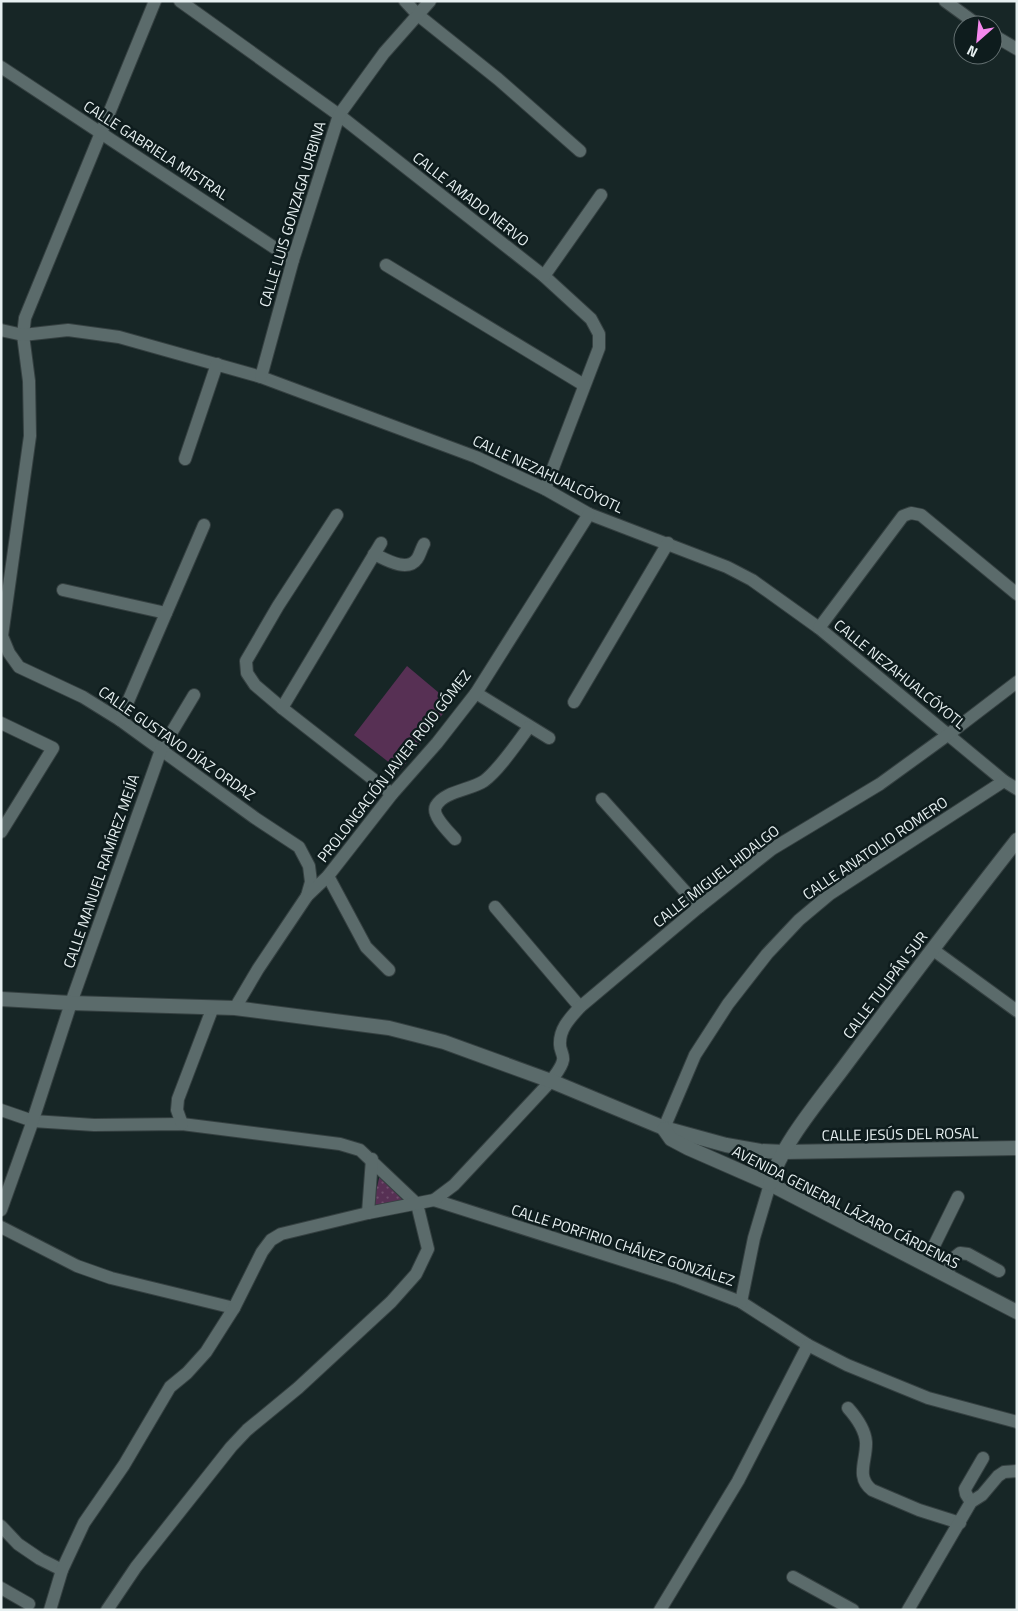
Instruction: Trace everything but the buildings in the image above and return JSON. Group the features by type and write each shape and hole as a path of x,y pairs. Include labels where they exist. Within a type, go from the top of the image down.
{"street":[{"name":"CALLE GUSTAVO DÍAZ ORDAZ","path":"155,1 69,213 29,304 25,318 23,335 29,381 30,436 2,636 9,653 20,666 82,697 120,720 299,847 309,866 311,882 307,896"},
{"name":"CALLE AMADO NERVO","path":"180,1 339,115 544,276 591,319 599,334 599,348 545,489"},
{"path":"405,1 418,15 498,79 580,151"},
{"name":"CALLE LUIS GONZAGA URBINA","path":"261,377 294,260 339,115 384,53 430,1"},
{"path":"945,1 964,15"},
{"path":"1003,41 1017,49"},
{"name":"CALLE GABRIELA MISTRAL","path":"1,67 294,260"},
{"path":"544,276 601,195"},
{"path":"386,265 584,385"},
{"name":"CALLE NEZAHUALCÓYOTL","path":"1,330 23,335 68,330 119,337 261,377 476,456 545,489 589,514 727,567 752,580 819,628 1017,790"},
{"path":"185,459 217,364"},
{"path":"819,628 903,516 911,512 921,515 1017,594"},
{"name":"PROLONGACIÓN JAVIER ROJO GÓMEZ","path":"235,1008 258,969 307,896 328,876 392,794 437,743 476,693 589,514"},
{"path":"337,515 278,606 246,661 247,674 255,685 282,708 392,794"},
{"path":"120,720 204,525"},
{"path":"282,708 381,543"},
{"path":"574,702 668,543"},
{"path":"374,554 395,563 408,565 416,561 424,544"},
{"path":"63,590 166,613"},
{"name":"CALLE MIGUEL HIDALGO","path":"434,1200 454,1185 550,1081 561,1065 563,1058 560,1035 566,1023 580,1007 772,849 880,784 1017,682"},
{"path":"476,693 549,738"},
{"name":"CALLE MANUEL RAMÍREZ MEJÍA","path":"1,1210 160,750 194,695"},
{"path":"1,724 53,748 2,830"},
{"path":"455,839 438,819 435,812 436,806 446,797 483,781 506,758 529,727"},
{"name":"CALLE ANATOLIO ROMERO","path":"664,1128 695,1055 728,1004 767,954 799,920 830,894 1004,781"},
{"path":"602,799 699,908"},
{"name":"CALLE TULIPÁN SUR","path":"770,1184 774,1170 802,1123 932,949 1017,840"},
{"path":"328,876 366,948 389,970"},
{"path":"495,907 580,1007"},
{"path":"932,949 1017,1011"},
{"name":"AVENIDA GENERAL LÁZARO CÁRDENAS","path":"1,999 235,1008 389,1028 444,1042 550,1081 664,1128 726,1145 760,1151 784,1152"},
{"path":"182,1124 177,1110 178,1099 213,1008"},
{"path":"1,1110 33,1121 94,1125 182,1124 340,1144 360,1150 372,1159 417,1204 428,1249 416,1274 391,1302 298,1388 247,1430 231,1447 136,1567 106,1610"},
{"name":"AVENIDA GENERAL LÁZARO CÁRDENAS","path":"664,1128 672,1139 688,1148 770,1184 1017,1312"},
{"name":"CALLE JESÚS DEL ROSAL","path":"784,1152 1017,1148"},
{"path":"368,1213 372,1159"},
{"path":"741,1302 754,1238 770,1184"},
{"path":"925,1264 958,1197"},
{"path":"50,1610 62,1570 84,1523 124,1465 170,1387 187,1373 206,1352 234,1308 262,1252 271,1240 281,1234 368,1213 434,1200"},
{"name":"CALLE PORFIRIO CHÁVEZ GONZÁLEZ","path":"434,1200 676,1277 741,1302 808,1345 847,1365 928,1398 1017,1422"},
{"path":"1,1227 77,1266 111,1278 234,1308"},
{"path":"946,1275 955,1257 960,1254 968,1254 999,1271"},
{"path":"660,1610 738,1481 808,1345"},
{"path":"848,1408 859,1423 866,1442 862,1478 865,1485 872,1490 919,1510 960,1523"},
{"path":"971,1502 965,1489 983,1458"},
{"path":"908,1610 971,1502 982,1495 998,1476 1004,1472 1017,1471"},
{"path":"1,1526 18,1544 62,1570"},
{"path":"793,1576 853,1610"},
{"path":"1,1588 29,1604"}],"shaded area":[{"path":"407,666 451,703 400,771 354,735"},
{"path":"380,1174 405,1203 372,1209"}]}
